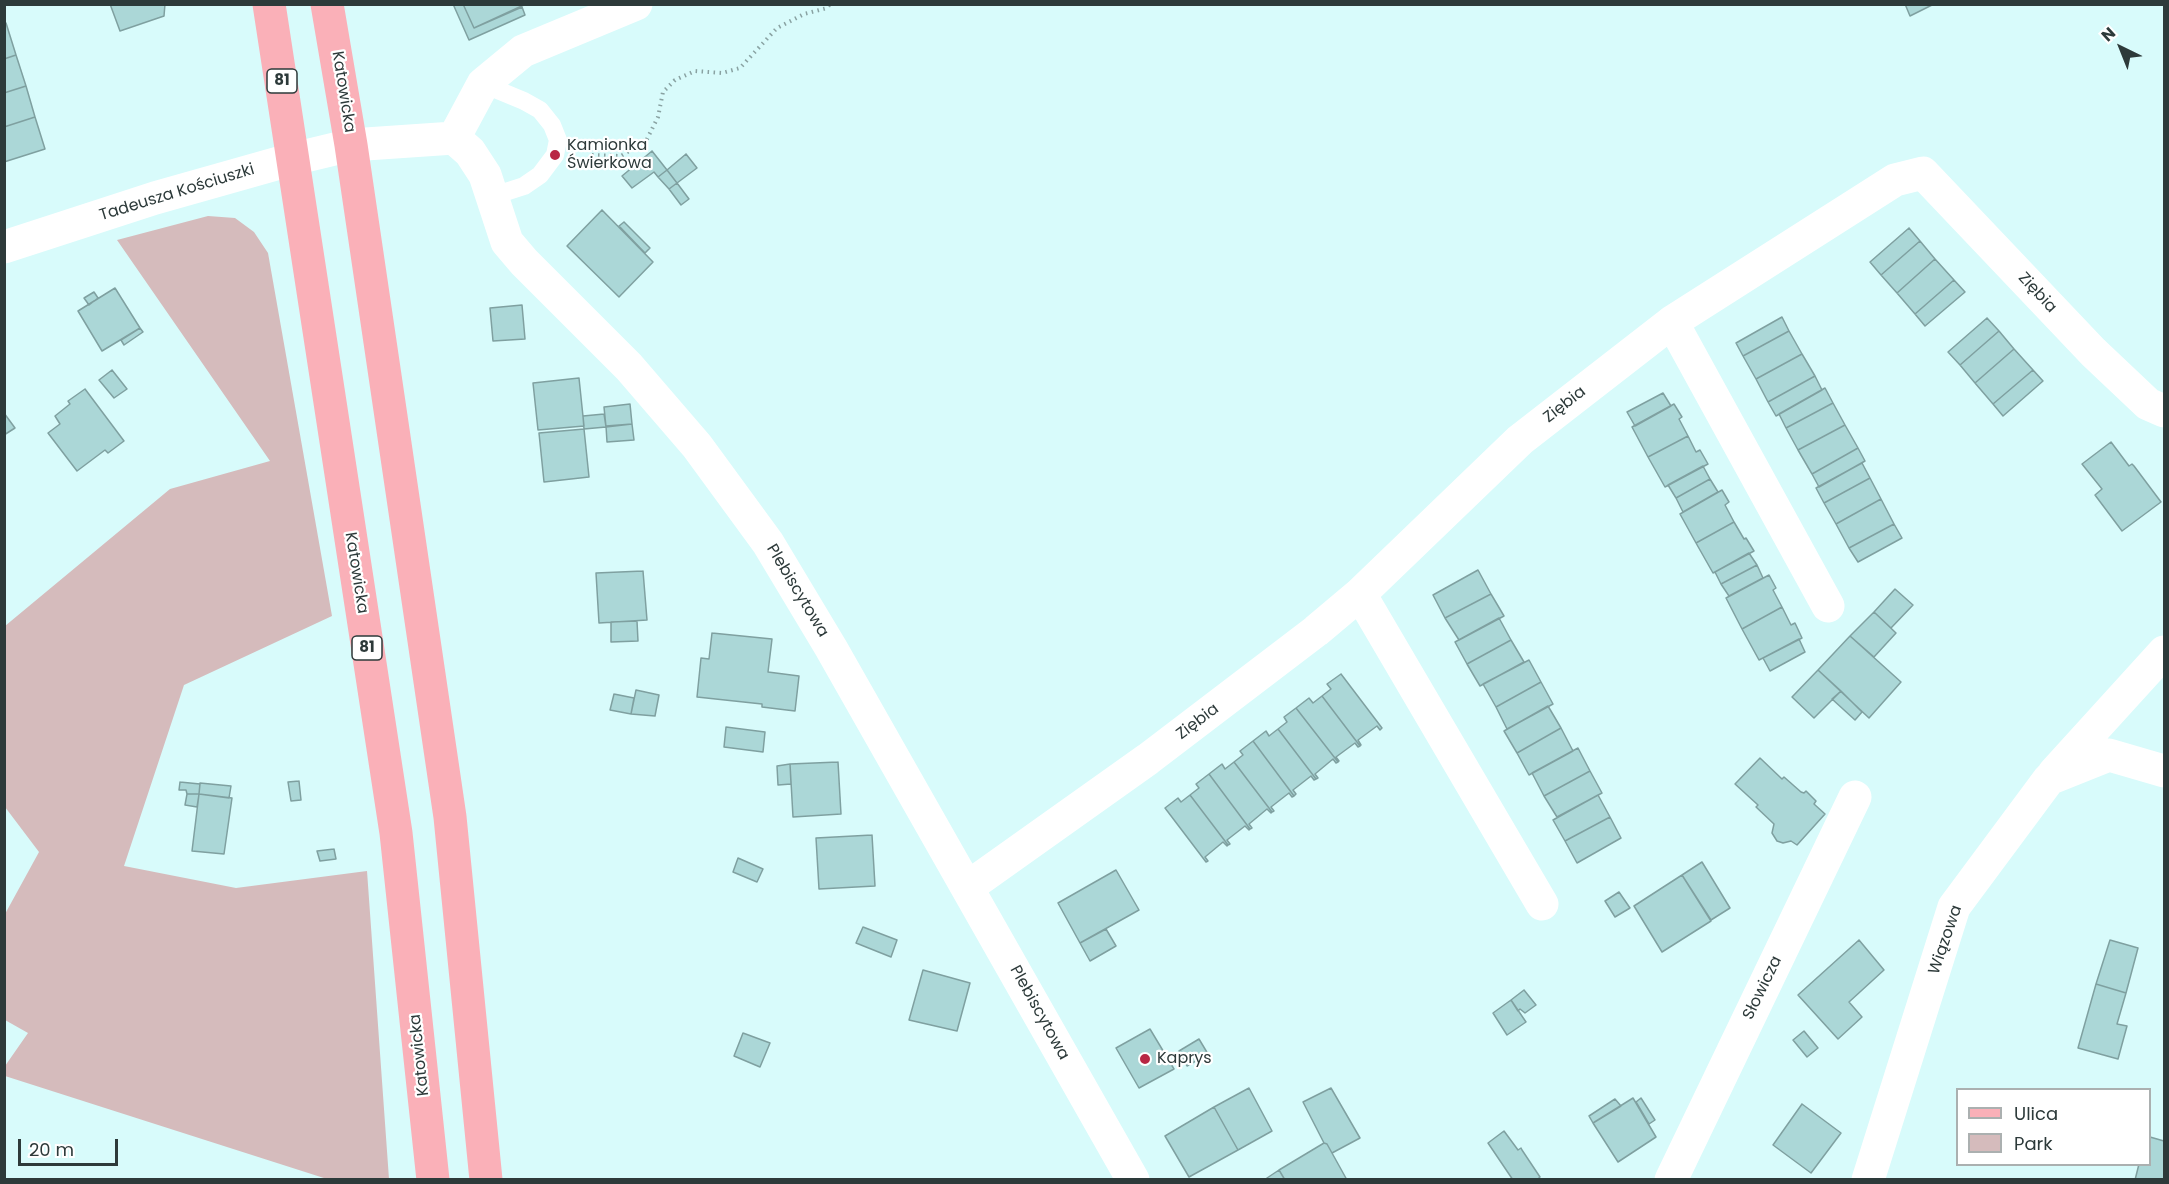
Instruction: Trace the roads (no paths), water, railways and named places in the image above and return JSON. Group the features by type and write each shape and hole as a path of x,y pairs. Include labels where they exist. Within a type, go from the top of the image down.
{"main road":[{"name":"Katowicka","path":"269,4 396,833 433,1179"},
{"name":"Katowicka","path":"327,4 351,145 450,817 486,1179"}],"street":[{"path":"351,145 454,138 483,84 523,51 636,4"},
{"name":"Plebiscytowa","path":"454,138 470,152 485,175 507,242 628,367 697,446 768,543 831,648 1133,1179"},
{"name":"Tadeusza Kościuszki","path":"4,247 154,198 351,145"},
{"name":"Ziębia","path":"968,887 1158,752 1316,631 1360,594 1520,440 1672,322 1895,180 1923,173 2093,352 2148,404 2164,411"},
{"path":"1672,322 1828,606"},
{"path":"1360,594 1542,904"},
{"name":"Wiązowa","path":"1879,1177 1954,907 2049,779 2164,652"},
{"path":"2049,779 2109,755 2164,771"},
{"name":"Słowicza","path":"1671,1179 1855,797"}],"lane":[{"path":"483,84 540,110 552,125 558,140 555,155 540,175 524,186 493,196"}],"place":[{"name":"Kamionka Świerkowa","path":"555,155"},
{"name":"Kaprys","path":"1145,1059"}]}
